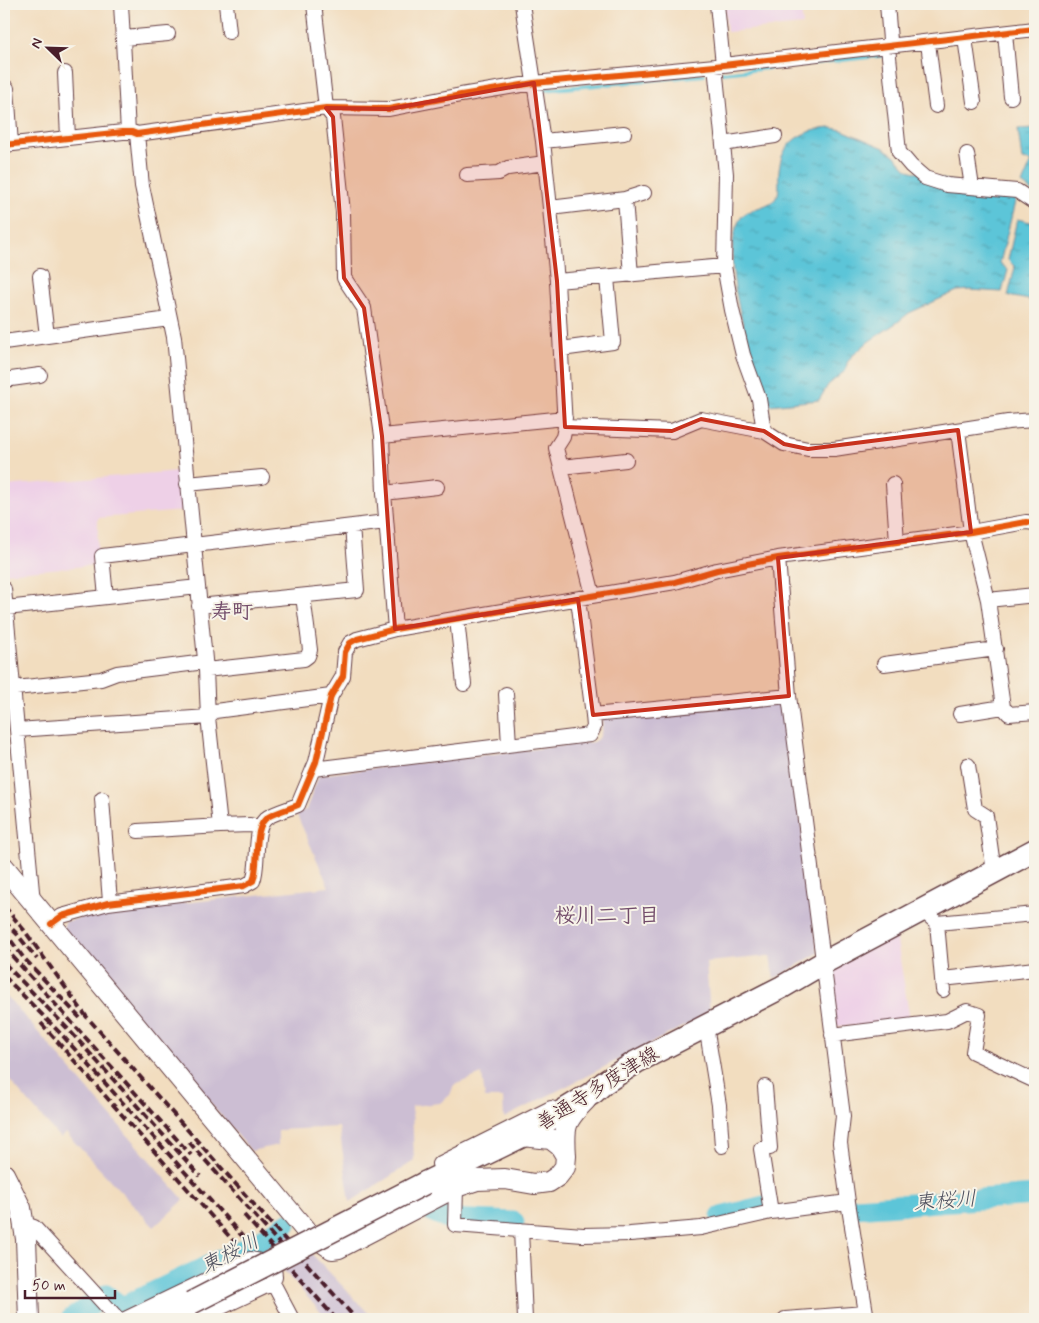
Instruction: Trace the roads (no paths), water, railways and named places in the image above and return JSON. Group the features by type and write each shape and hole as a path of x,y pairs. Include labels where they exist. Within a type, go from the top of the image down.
{"main road":[{"name":"善通寺多度津線","path":"158,1319 197,1315 425,1184 522,1136 599,1088 636,1062 782,987 823,963 930,916 994,872 1035,850"}],"street":[{"path":"121,4 133,133 142,186 174,337 198,587 208,716 220,826"},
{"path":"226,4 229,32"},
{"path":"314,4 326,108 333,117 343,212 344,278 364,308 382,436 384,493 395,629"},
{"path":"522,4 543,141 557,281 565,422 563,437 556,448 593,596"},
{"path":"716,4 726,174 724,266 743,355 759,399 764,431"},
{"path":"887,4 890,40 888,47 899,152 925,178 947,185 1017,191 1035,203"},
{"path":"7,88 7,144 133,133 326,108 389,109 534,83 719,66 1035,30"},
{"path":"1005,33 1011,97"},
{"path":"124,38 168,34"},
{"path":"965,38 974,102"},
{"path":"928,42 936,106"},
{"path":"65,73 68,138"},
{"path":"543,141 624,133"},
{"path":"723,144 775,136"},
{"path":"967,154 972,187"},
{"path":"467,176 499,173 508,168 545,163"},
{"path":"550,208 625,199 644,193"},
{"path":"625,199 631,276"},
{"path":"557,281 631,276 724,266"},
{"path":"40,276 47,336"},
{"path":"561,348 613,342 607,278"},
{"path":"4,342 169,319"},
{"path":"4,380 40,375"},
{"path":"382,436 565,422 672,431 701,419 764,431 784,444 808,449 834,449 1008,422 1035,420"},
{"path":"958,430 972,532 988,600 1003,707 1009,714 1035,712"},
{"path":"561,467 626,460"},
{"path":"187,484 262,477"},
{"path":"894,484 897,542"},
{"path":"384,493 437,487"},
{"path":"106,598 102,556 386,522"},
{"path":"51,924 62,916 87,907 110,902 244,886 253,881 257,872 259,827 266,818 298,805 313,770 322,742 331,696 343,676 345,652 350,643 357,639 395,629 675,582 717,570 778,558 972,532 1026,522 1035,523"},
{"path":"199,606 357,590 352,526"},
{"path":"778,558 789,696 843,1116 840,1142 866,1316 784,1319"},
{"path":"6,608 198,587"},
{"path":"4,589 8,689 17,730 33,904"},
{"path":"988,600 1035,595"},
{"path":"8,689 100,679 117,673 304,659 308,656 310,650 303,596"},
{"path":"313,770 590,734 594,727 593,715 578,599"},
{"path":"457,619 464,684"},
{"path":"884,664 996,649"},
{"path":"506,694 509,744"},
{"path":"17,730 208,716 215,711 331,696"},
{"path":"593,715 789,696"},
{"path":"960,714 1003,707"},
{"path":"968,765 975,808 986,816 994,872"},
{"path":"102,799 110,902"},
{"path":"138,831 250,825 259,827"},
{"path":"4,867 307,1232 332,1249 339,1248 456,1187 477,1180 506,1179 534,1184 549,1182 558,1176 565,1167 564,1133 572,1113 599,1088"},
{"path":"1035,914 930,916 942,985 1035,969"},
{"path":"832,1035 947,1021 967,1011 979,1015 973,1052 1035,1081"},
{"path":"706,1026 719,1105 722,1146"},
{"path":"765,1087 770,1148 761,1149 771,1212"},
{"path":"307,1232 531,1117 599,1088"},
{"path":"522,1136 551,1140 560,1146 566,1156"},
{"path":"4,1174 21,1208 28,1270 29,1315"},
{"path":"456,1187 455,1224 583,1235 630,1234 701,1228 771,1212 848,1202"},
{"path":"23,1223 34,1227 118,1319"},
{"path":"521,1230 525,1319"},
{"path":"125,1319 250,1259 267,1263 274,1268 276,1276 273,1283 197,1315"},
{"path":"273,1283 292,1319"}],"water":[{"path":"832,128 842,130 884,148 895,156 908,170 1016,198 1000,263 1008,270 1002,292 957,291 909,313 868,342 851,357 847,363 846,370 828,385 819,400 769,405 740,313 732,262 733,240 742,216 747,212 771,203 778,194 781,161 789,144 803,134"},
{"path":"1035,128 1035,162 1022,160 1018,129"},
{"path":"1031,163 1035,164 1035,194 1022,184"},
{"path":"1017,219 1035,223 1035,301 1008,296 1015,267 1008,260"}],"waterway":[{"path":"723,73 887,55"},
{"path":"543,90 704,75"},
{"name":"東桜川","path":"855,1208 1035,1195"},
{"name":"東桜川","path":"721,1217 764,1206"},
{"name":"東桜川","path":"433,1212 449,1219 514,1222"},
{"name":"東桜川","path":"71,1319 106,1295 122,1307 258,1242 286,1224"}],"railway":[{"path":"4,906 24,930 86,1016 356,1319"},
{"path":"4,921 37,959"},
{"path":"4,931 23,957 80,1018"},
{"path":"4,947 191,1155"},
{"path":"4,963 69,1030 200,1176"},
{"path":"4,976 63,1036 243,1237"},
{"path":"41,1023 236,1244"},
{"path":"189,1142 287,1252"},
{"path":"244,1215 336,1319"}],"district":[{"name":"寿町","path":"232,612"},
{"name":"桜川二丁目","path":"607,916"}]}
